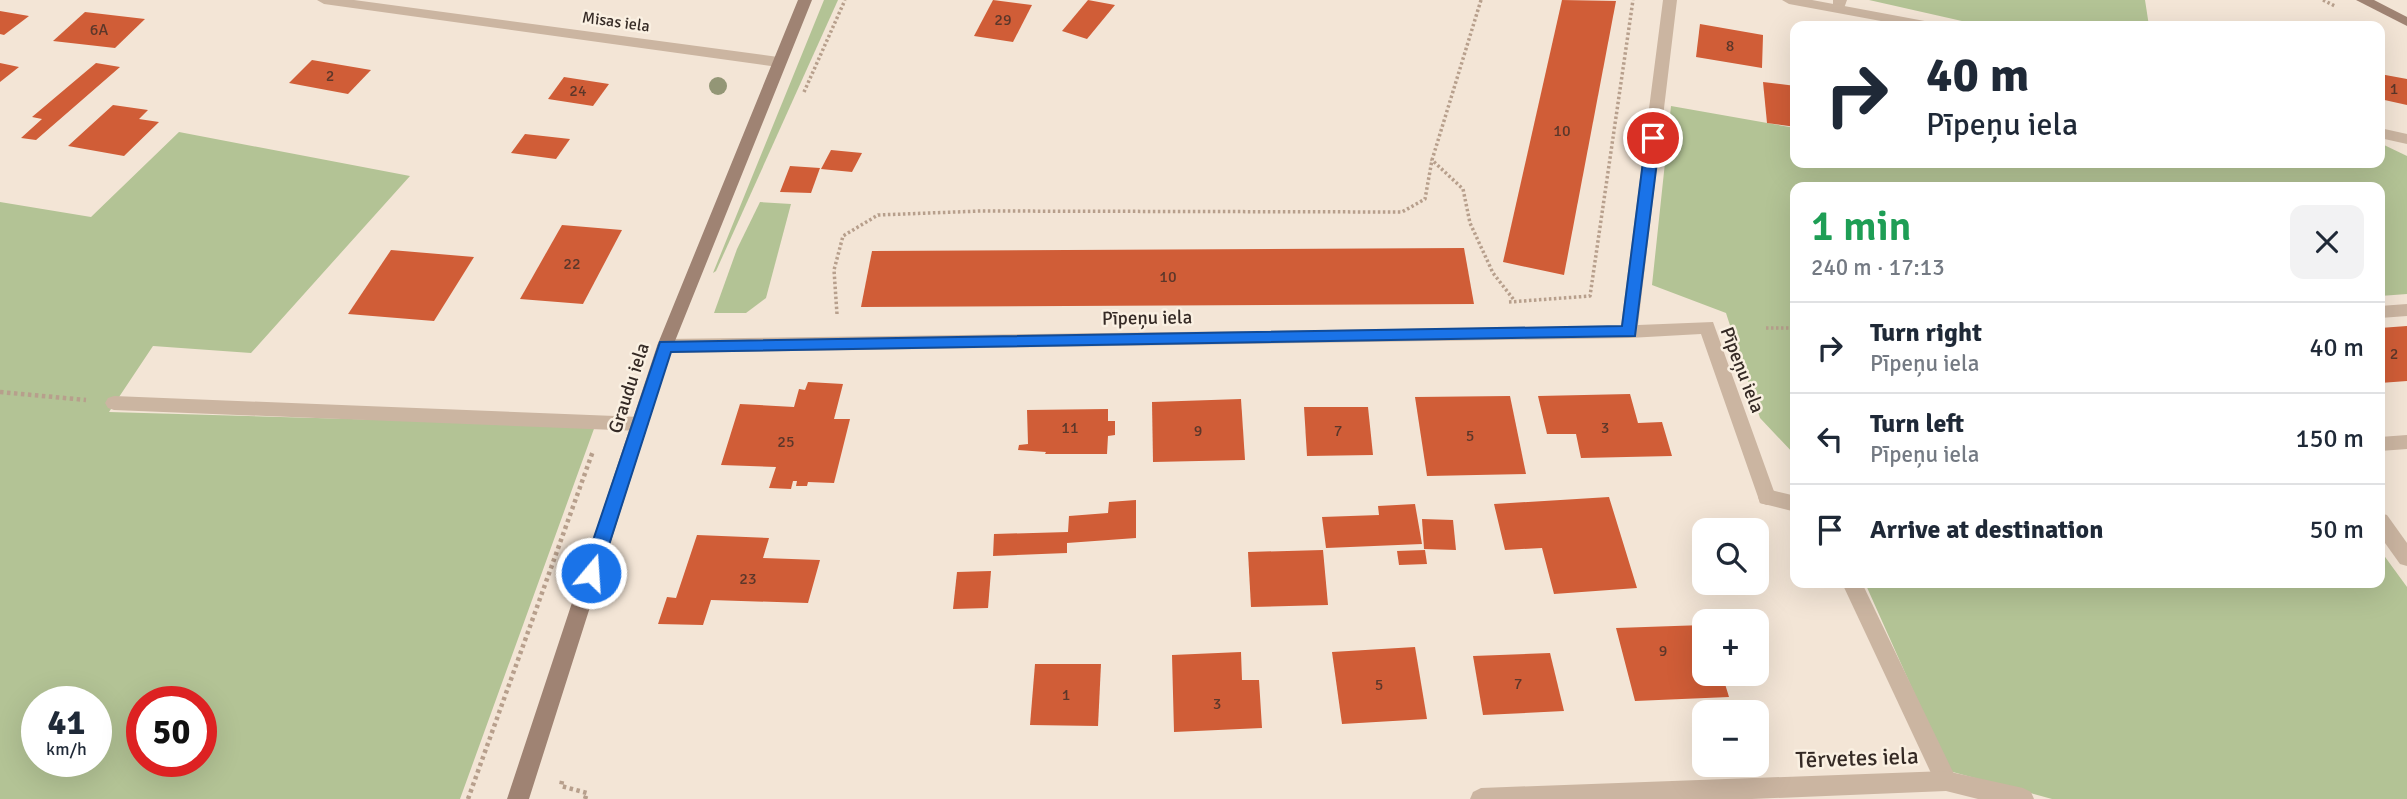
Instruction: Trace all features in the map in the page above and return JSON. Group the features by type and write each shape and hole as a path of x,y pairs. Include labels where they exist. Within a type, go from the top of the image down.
{"main road":[{"name":"Graudu iela","path":"517,799 665,346 805,0"},
{"path":"2364,0 2407,22"}],"street":[{"name":"Misas iela","path":"324,0 778,62"},
{"path":"1629,332 1670,0"},
{"path":"1788,0 1839,4 1909,21"},
{"path":"2385,133 2407,139"},
{"path":"2385,312 2407,310"},
{"name":"Pīpeņu iela","path":"665,346 1629,332 1707,327 1767,497 1790,503"},
{"path":"114,403 640,424"},
{"path":"2385,444 2407,442"},
{"path":"2385,528 2407,558"},
{"path":"1854,588 1946,781"},
{"name":"Tērvetes iela","path":"1480,799 1946,781 2023,799"}],"path":[{"path":"802,96 845,0"},
{"path":"838,326 834,270 843,236 878,215 981,211 1402,212 1425,199 1432,160 1481,0"},
{"path":"1501,304 1514,300 1590,296 1633,0"},
{"path":"1432,160 1462,189 1469,223 1493,273 1514,300"},
{"path":"1766,328 1790,328"},
{"path":"0,391 114,403"},
{"path":"563,775 561,786 587,793 585,799"}],"green space":[{"path":"824,0 838,0 713,273"},
{"path":"1869,0 2145,0 2148,21 1962,21"},
{"path":"1671,106 1790,127 1790,168 2385,168 2385,145 2407,156 2407,294 2385,296 2385,182 1790,182 1790,450 1760,418 1726,313 1652,285"},
{"path":"179,132 410,176 251,353 153,346 109,412 595,426 460,799 0,799 0,202 91,217"},
{"path":"760,202 791,204 766,298 746,313 714,313 737,249"},
{"path":"2385,557 2407,587 2407,799 2052,799 1949,771 1867,588 2385,588"}],"building":[{"path":"993,0 1032,5 1013,42 974,36"},
{"path":"1088,0 1115,5 1087,39 1062,31"},
{"path":"1562,0 1616,1 1564,275 1503,262"},
{"path":"0,11 29,16 4,35 0,34"},
{"path":"85,12 145,19 115,48 53,41"},
{"path":"1700,24 1763,35 1762,68 1696,57"},
{"path":"312,60 371,70 348,94 289,83"},
{"path":"0,63 19,67 0,82"},
{"path":"96,63 120,67 36,140 21,138 42,119 32,117"},
{"path":"2385,75 2407,79 2407,105 2385,100"},
{"path":"564,77 609,84 593,106 548,99"},
{"path":"1763,82 1790,85 1790,126 1767,123"},
{"path":"113,105 148,110 139,119 159,122 124,156 68,146"},
{"path":"525,134 570,139 556,159 511,153"},
{"path":"831,150 862,153 852,172 821,169"},
{"path":"790,166 820,168 811,193 780,192"},
{"path":"562,225 622,230 583,304 520,299"},
{"path":"1464,248 1474,304 861,307 872,251"},
{"path":"391,250 474,257 434,321 348,314"},
{"path":"2407,326 2407,381 2385,383 2385,328"},
{"path":"808,382 843,384 834,419 850,419 834,483 808,482 807,486 796,486 797,481 793,481 791,489 769,488 776,467 721,465 740,404 794,407 799,389 805,390"},
{"path":"1630,394 1638,423 1662,422 1672,456 1581,458 1576,434 1547,434 1538,396"},
{"path":"1510,396 1526,474 1427,476 1415,397"},
{"path":"1241,399 1245,460 1153,462 1152,402"},
{"path":"1304,407 1368,407 1373,455 1307,456"},
{"path":"1108,409 1108,421 1115,421 1115,435 1108,436 1107,454 1045,454 1046,452 1018,450 1019,445 1028,444 1027,410"},
{"path":"1609,497 1637,588 1554,594 1542,548 1505,550 1494,504"},
{"path":"1136,500 1136,538 1067,543 1067,553 993,556 994,534 1068,532 1069,516 1108,513 1109,502"},
{"path":"1415,504 1422,544 1326,548 1322,517 1379,515 1378,506"},
{"path":"1422,519 1453,520 1456,550 1424,549"},
{"path":"697,535 769,538 763,558 820,560 808,603 711,600 703,625 658,624 667,597 676,598"},
{"path":"1323,550 1328,605 1251,607 1248,552"},
{"path":"1425,550 1427,564 1399,565 1397,551"},
{"path":"991,571 988,608 953,609 957,572"},
{"path":"1692,625 1692,686 1726,686 1729,697 1635,701 1616,628"},
{"path":"1415,647 1427,719 1342,724 1332,652"},
{"path":"1241,652 1242,680 1259,680 1262,728 1174,732 1172,655"},
{"path":"1550,653 1564,711 1483,715 1473,656"},
{"path":"1035,664 1101,664 1098,726 1030,725"}],"route":[{"path":"591,573 665,346 1629,332 1653,138"}]}
